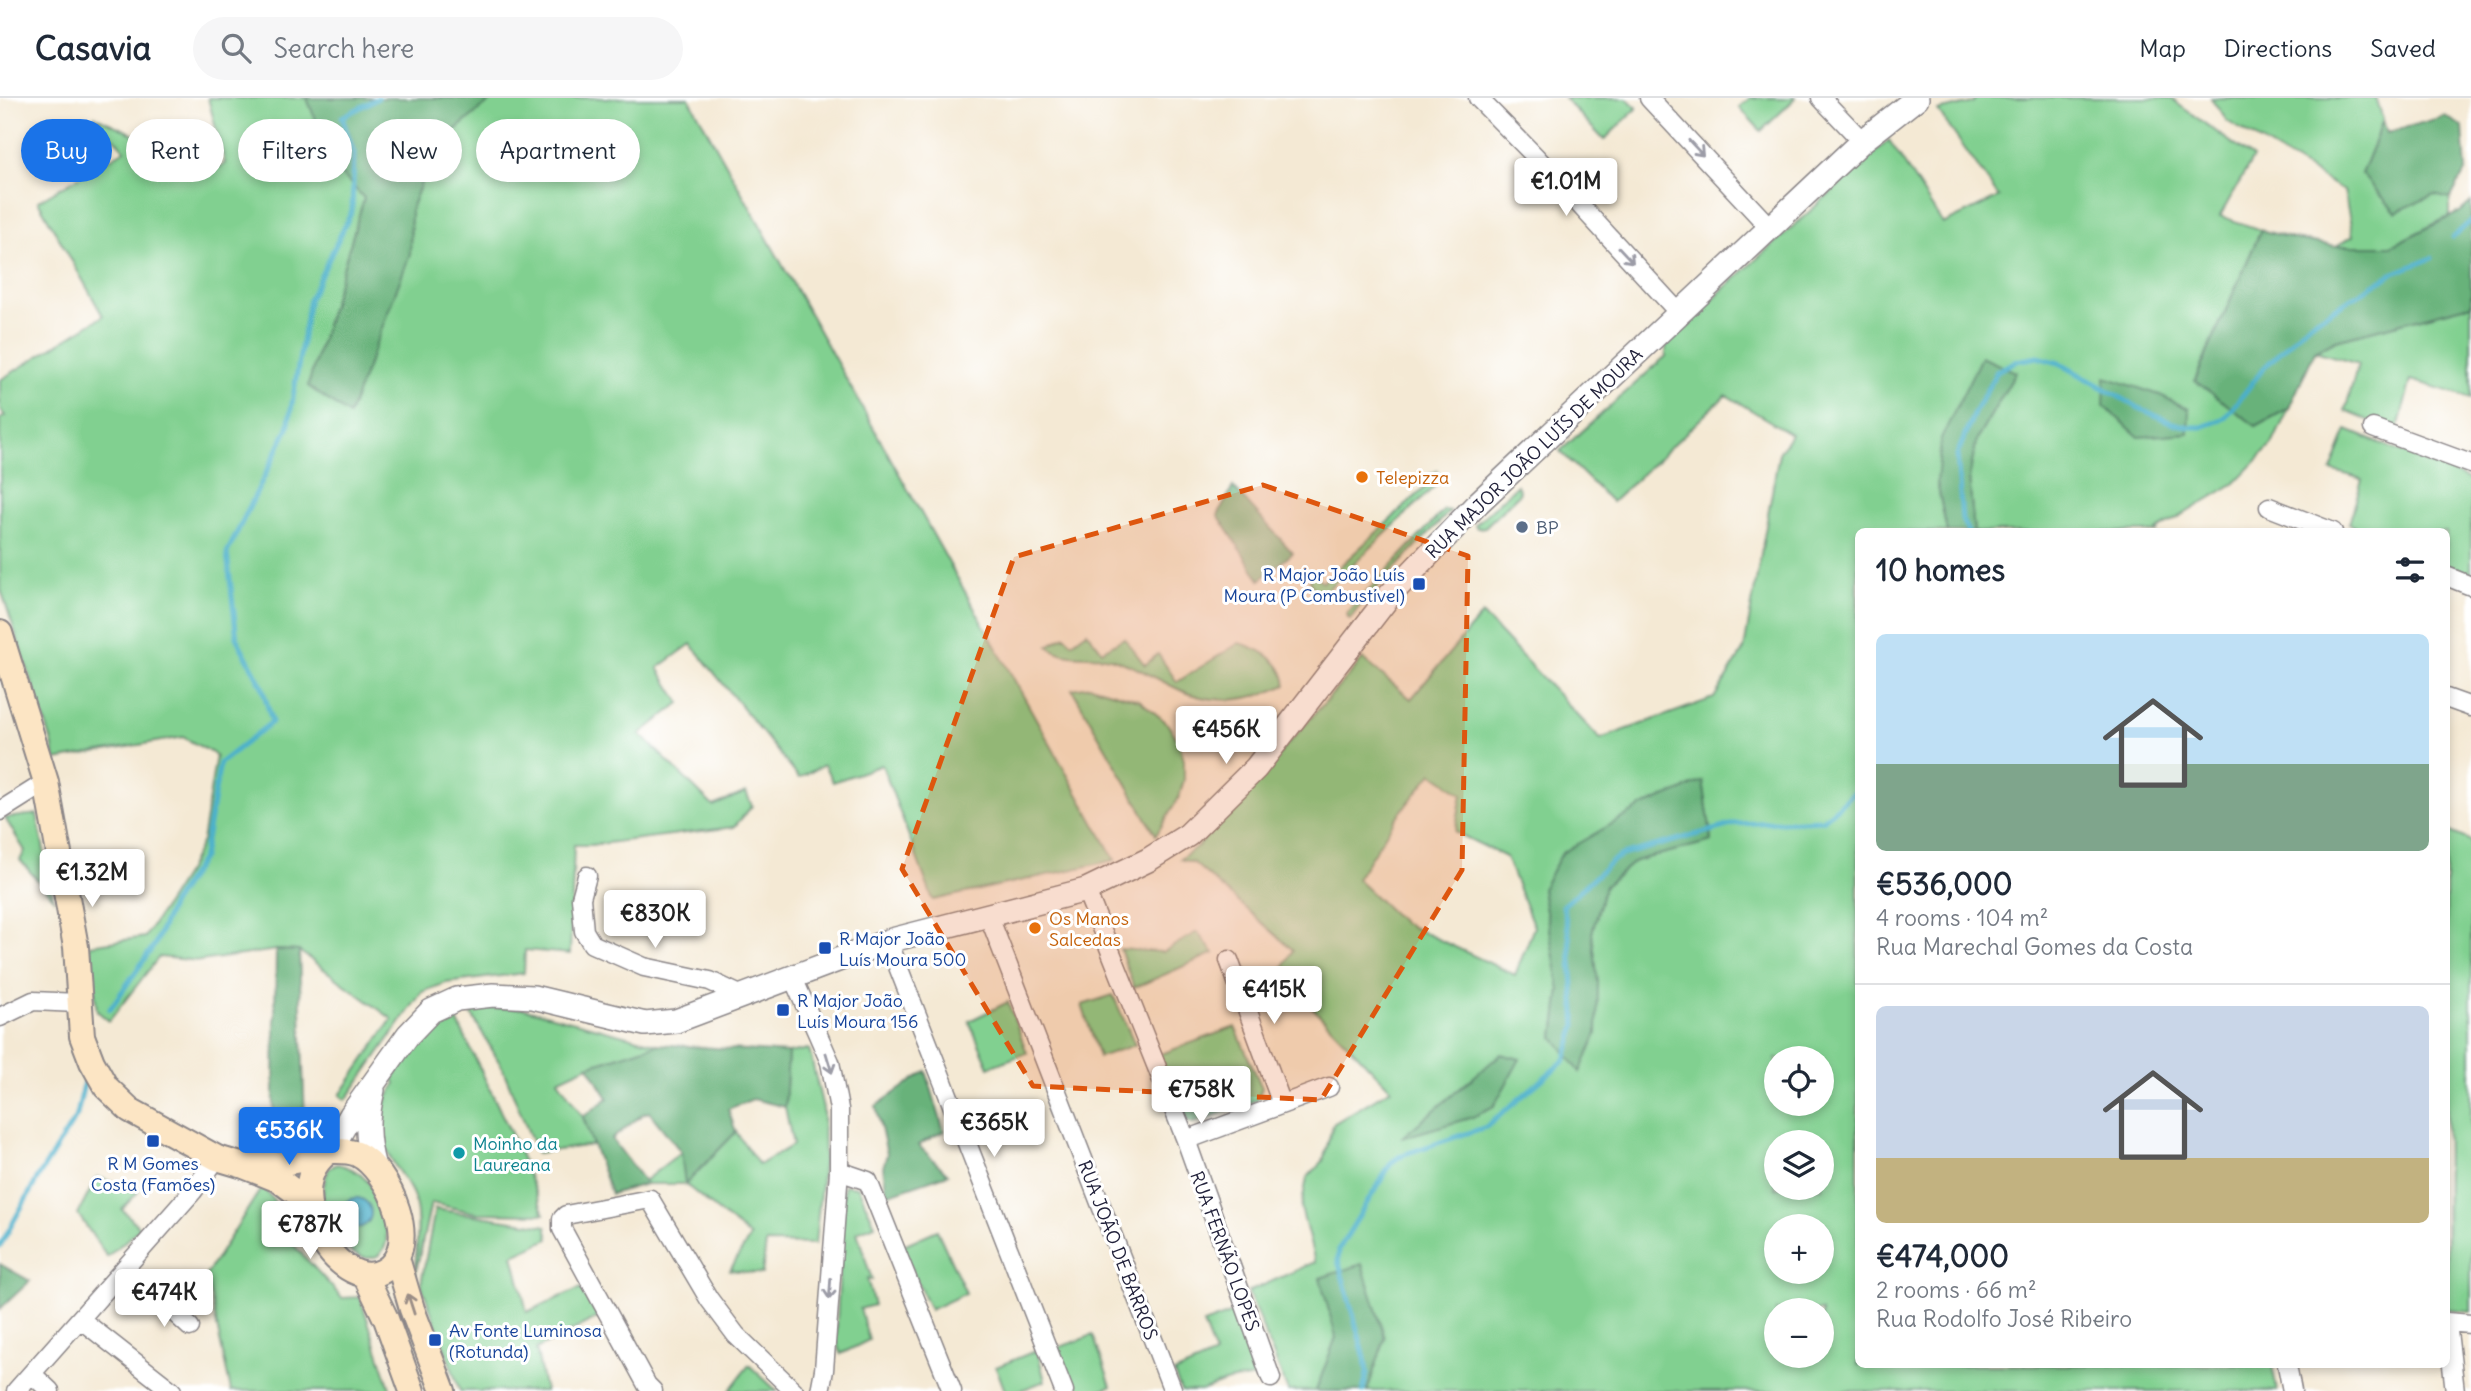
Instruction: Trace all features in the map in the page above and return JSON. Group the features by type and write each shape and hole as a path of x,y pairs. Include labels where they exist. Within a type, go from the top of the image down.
{"main road":[{"path":"0,633 46,782 76,947 82,1036 92,1062 106,1087 130,1110 217,1158 279,1180 307,1201"},
{"path":"244,1166 284,1163 346,1151 358,1154 374,1167 389,1187 399,1214 402,1236 397,1258 412,1309 443,1391"},
{"path":"326,1153 313,1166 307,1201 322,1241 347,1268 365,1275 383,1271 397,1258"},
{"path":"365,1275 386,1319 412,1391"}],"street":[{"path":"1478,98 1679,313"},
{"path":"1649,98 1770,228"},
{"path":"1821,98 1862,141"},
{"name":"RUA MAJOR JOÃO LUÍS DE MOURA","path":"326,1153 408,1035 431,1011 457,999 493,995 533,997 645,1024 676,1021 888,941 1086,890 1148,860 1188,835 1256,768 1398,587 1478,503 1862,141 1917,98"},
{"path":"2373,428 2471,464"},
{"path":"2269,507 2323,528"},
{"path":"2450,578 2471,586"},
{"path":"2450,699 2471,707"},
{"path":"0,811 46,782"},
{"path":"587,876 581,898 584,931 592,944 644,967 710,981 742,996"},
{"name":"RUA FERNÃO LOPES","path":"1086,890 1186,1140 1271,1378"},
{"name":"RUA JOÃO DE BARROS","path":"988,914 1173,1391"},
{"path":"888,941 1064,1391"},
{"path":"1229,960 1282,1104"},
{"path":"793,978 830,1062 839,1109 839,1171 824,1370 820,1391"},
{"path":"0,1017 33,1002 78,1003"},
{"name":"RUA MAJOR JOÃO LUÍS DE MOURA","path":"374,1167 366,1118 375,1080"},
{"path":"1186,1140 1329,1087"},
{"path":"16,1391 80,1319 130,1272 217,1158"},
{"path":"839,1171 868,1181 952,1391"},
{"path":"646,1389 562,1229 562,1219 566,1215 649,1199 709,1299 736,1335 793,1391"},
{"path":"164,1303 190,1327"},
{"path":"80,1319 172,1391"},
{"path":"2450,1322 2471,1324"},
{"path":"2450,1348 2455,1391"},
{"path":"2288,1368 2292,1391"},
{"path":"824,1370 835,1391"},
{"path":"32,1374 50,1391"}],"highlighted area":[{"path":"1263,485 1468,556 1462,870 1321,1100 1033,1086 902,869 1014,557"}],"green space":[{"path":"208,98 307,98 315,119 238,119 238,182 349,182 364,198 308,386 410,254 411,209 421,182 462,182 462,124 494,98 689,98 1115,860 933,900 882,765 833,782 824,765 799,778 691,644 658,668 680,703 640,734 713,806 746,792 752,806 734,827 574,845 570,954 525,950 524,973 446,983 422,992 346,1100 340,1095 392,1019 299,951 276,950 200,961 159,957 109,1021 97,1011 89,945 145,937 188,870 202,841 216,755 183,737 55,760 52,742 0,587 0,419 5,416 0,409 0,380 103,316 38,201 70,182 112,182 112,158 125,150 112,136 112,124 126,131 126,182 224,182 224,119 213,119"},
{"path":"307,98 494,98 462,124 462,119 366,119 366,182 421,182 411,209 410,254 349,415 308,386 364,198 349,182 352,182 352,119 315,119"},
{"path":"1564,98 1627,98 1637,108 1604,140"},
{"path":"1750,98 1796,98 1761,131 1739,107"},
{"path":"1977,98 2172,98 2253,158 2220,216 2261,230 2195,380 2256,426 2289,408 2272,445 2235,483 2161,528 1974,528 1969,477 1977,439 2016,372 1937,482 1946,528 1855,528 1855,1368 2273,1368 2277,1391 1367,1391 1385,1338 1336,1337 1316,1391 1288,1391 1248,1292 1315,1262 1301,1208 1307,1178 1323,1161 1333,1124 1391,1089 1280,974 1293,950 1194,863 1180,859 1198,846 1363,659 1411,699 1482,614 1600,739 1714,698 1744,649 1779,453 1791,434 1726,395 1612,502 1560,451 1666,356 1666,346 1721,291 1889,140 1943,224 1999,197 1938,111 1972,103","holes":["1432,773 1462,794 1455,832 1506,857 1534,927 1515,975 1403,923 1357,879 1396,818","1703,782 1712,841 1635,861 1605,886 1592,933 1598,983 1554,1037 1560,990 1542,889 1689,787"]},
{"path":"2211,98 2376,98 2383,120 2361,174 2450,199 2450,216 2391,246 2336,246 2353,236 2344,191 2227,121"},
{"path":"2445,116 2463,127 2466,170 2450,199 2434,195 2396,212 2361,174 2383,120 2387,133"},
{"path":"2471,202 2471,305 2336,340 2315,351 2289,408 2256,426 2195,381 2261,230 2293,239 2336,246 2391,246 2460,212"},
{"path":"2471,305 2471,398 2411,380 2397,432 2345,411 2358,364 2315,351 2336,340"},
{"path":"1981,357 2016,372 1977,439 1969,477 1974,528 1946,528 1937,482 1941,439"},
{"path":"2105,377 2160,395 2189,409 2188,433 2139,437 2104,406"},
{"path":"2347,430 2471,480 2471,574 2450,565 2450,528 2358,528 2349,524 2362,479 2331,470"},
{"path":"1437,471 1437,484 1325,592 1314,590 1310,583 1310,572 1323,582 1430,483 1429,475"},
{"path":"1517,485 1520,492 1518,495 1485,527 1477,528 1475,525"},
{"path":"1233,487 1293,553 1260,580 1218,515"},
{"path":"1444,510 1450,511 1350,619 1348,618 1347,613"},
{"path":"1087,632 1102,651 1124,638 1145,665 1158,654 1177,682 1239,643 1276,662 1286,685 1246,698 1205,698 1178,689 1110,658 1062,654 1048,646 1065,636 1072,643"},
{"path":"1090,686 1139,700 1166,722 1179,742 1184,760 1184,780 1178,799 1156,835 1072,689"},
{"path":"1703,781 1712,841 1635,861 1605,886 1592,933 1598,983 1597,1034 1580,1072 1554,1037 1560,990 1542,889 1562,853 1641,807"},
{"path":"37,814 53,898 20,860 25,851 5,818"},
{"path":"2450,832 2471,841 2471,1312 2450,1310"},
{"path":"1197,932 1214,953 1134,988 1120,949 1163,952"},
{"path":"276,950 299,951 306,1151 273,1155"},
{"path":"1113,995 1135,1045 1099,1057 1082,1005"},
{"path":"1008,1002 1027,1053 989,1067 969,1021"},
{"path":"474,1008 522,1008 658,1044 588,1066 558,1080 583,1117 593,1145 537,1153 502,1067 472,1015"},
{"path":"454,1014 518,1148 544,1214 476,1213 431,1203 415,1276 418,1225 416,1205 410,1189 386,1148 380,1128 381,1118 388,1096 396,1083 393,1078 406,1059 427,1033"},
{"path":"1235,1027 1262,1088 1257,1100 1193,1123 1188,1121 1158,1055"},
{"path":"658,1044 788,1053 785,1107 753,1099 728,1109 736,1132 685,1184 681,1152 649,1112 643,1114 612,1139 646,1184 611,1194 583,1117 608,1098 588,1066"},
{"path":"809,1049 823,1108 824,1155 815,1244 766,1243 762,1274 730,1270 750,1237 685,1184 646,1184 644,1181 681,1152 686,1184 736,1132 759,1165 793,1145 785,1107 788,1053"},
{"path":"1501,1054 1520,1059 1494,1106 1473,1117 1401,1138"},
{"path":"926,1071 944,1131 918,1145 948,1174 887,1195 883,1167 887,1154 876,1106"},
{"path":"337,1164 362,1176 379,1201 386,1233 382,1251 371,1258 356,1254 340,1242 328,1222 323,1197 329,1168"},
{"path":"97,1177 138,1192 122,1209 140,1228 107,1257 78,1214"},
{"path":"844,1185 858,1187 875,1225 857,1232 872,1280 867,1279 874,1305 860,1309 869,1340 841,1354 836,1341"},
{"path":"262,1187 273,1199 290,1241 342,1298 360,1297 391,1391 231,1391 206,1275"},
{"path":"435,1209 546,1226 549,1239 513,1255 527,1312 580,1288 599,1317 536,1349 545,1391 460,1391 421,1284"},
{"path":"937,1230 966,1293 930,1310 901,1246"},
{"path":"0,1264 30,1281 0,1309"},
{"path":"1362,1264 1385,1338 1367,1391 1316,1391 1336,1337 1320,1278"},
{"path":"1238,1311 1263,1376 1228,1381 1201,1391 1181,1391 1174,1373 1215,1355 1203,1324"},
{"path":"1093,1335 1111,1386 1097,1391 1072,1391 1057,1348"},
{"path":"1037,1350 1045,1381 1019,1391 1005,1391 996,1367"},
{"path":"749,1365 777,1391 729,1391"}],"water":[{"path":"356,1198 366,1203 371,1213 366,1223 356,1228 346,1223 341,1213 346,1203"}],"waterway":[{"path":"110,1009 155,944 172,904 203,857 220,763 272,722 262,686 237,639 227,553 288,428 309,300 352,211 354,153 342,117 378,98"},
{"path":"2453,237 2471,221"},
{"path":"1966,528 1962,520 1957,455 1974,413 1997,371 2016,361 2038,357 2059,363 2139,408 2170,422 2202,427 2225,418 2263,369 2307,325 2392,274 2432,258"},
{"path":"1363,1391 1367,1373 1365,1358 1338,1260 1339,1249 1392,1162 1402,1155 1486,1127 1565,1060 1576,1026 1569,935 1563,906 1622,855 1735,824 1823,820 1855,792"},
{"path":"0,1246 77,1115 84,1083"}],"tunnel":[{"path":"134,1276 164,1303"}],"place":[{"name":"Telepizza","path":"1362,477"},
{"name":"BP","path":"1522,527"},
{"name":"R Major João Luís Moura (P Combustível)","path":"1419,584"},
{"name":"Os Manos Salcedas","path":"1035,928"},
{"name":"R Major João Luís Moura 500","path":"825,948"},
{"name":"R Major João Luís Moura 156","path":"783,1010"},
{"name":"R M Gomes Costa (Famões)","path":"153,1141"},
{"name":"Moinho da Laureana","path":"459,1153"},
{"name":"Av Fonte Luminosa (Rotunda)","path":"435,1340"}]}
